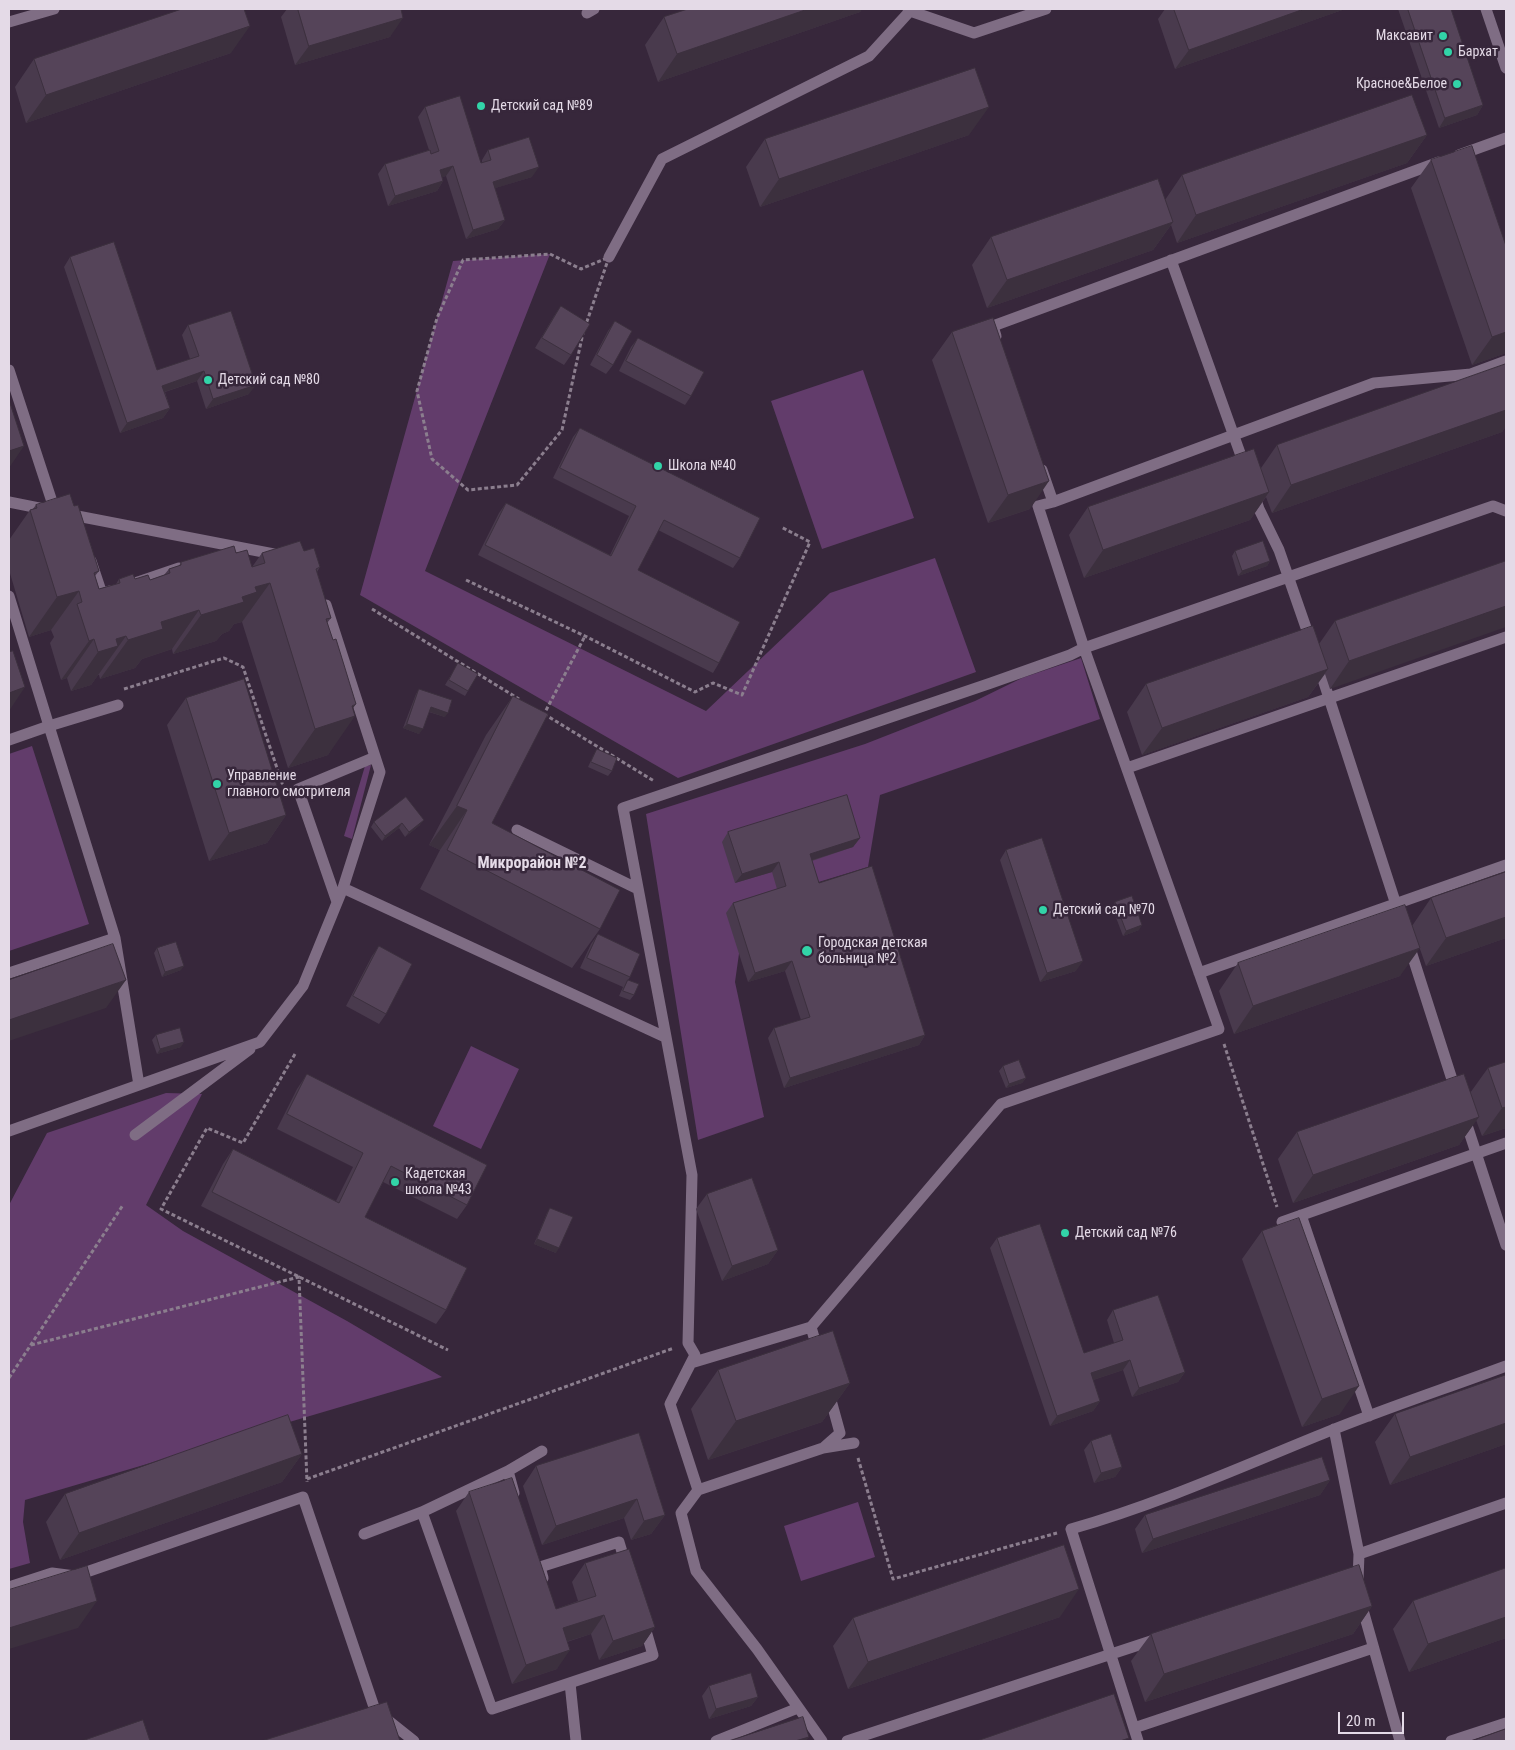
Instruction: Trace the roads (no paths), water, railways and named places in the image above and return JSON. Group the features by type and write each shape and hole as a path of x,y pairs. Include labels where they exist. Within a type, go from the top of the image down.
{"lane":[{"path":"9,22 54,9"},
{"path":"609,257 662,159 869,56 909,10 974,33 1046,9"},
{"path":"1486,9 1506,68"},
{"path":"999,344 993,326 1506,138"},
{"path":"1171,260 1259,509 1290,578 1506,1245"},
{"path":"691,1363 811,1326 1001,1104 1219,1029 1084,648 1038,506 1374,383 1471,374 1506,361"},
{"path":"9,370 54,511"},
{"path":"1037,456 1053,502"},
{"path":"9,502 54,511 79,520 294,558"},
{"path":"698,1490 670,1404 695,1355 688,1343 692,1176 623,808 991,683 1070,655 1084,648 1493,506 1506,511"},
{"path":"221,554 240,548"},
{"path":"88,551 102,594 194,563"},
{"path":"9,596 115,938 139,1085"},
{"path":"135,1135 260,1042 304,986 343,888 380,772 324,599"},
{"path":"1127,768 1506,637"},
{"path":"9,740 118,705"},
{"path":"337,902 298,789 375,757"},
{"path":"517,830 638,889"},
{"path":"1199,974 1506,865"},
{"path":"343,888 665,1037"},
{"path":"9,973 115,938"},
{"path":"9,1131 260,1042"},
{"path":"1282,1222 1506,1143"},
{"path":"1301,1215 1369,1416"},
{"path":"811,1326 820,1362"},
{"path":"1138,1741 1071,1529 1102,1520 1334,1429 1506,1366"},
{"path":"823,1448 840,1433 825,1380"},
{"path":"1334,1429 1359,1554 1354,1574 1358,1595 1400,1741"},
{"path":"822,1741 757,1649 696,1571 681,1513 698,1490 823,1448 854,1443"},
{"path":"364,1534 422,1512 508,1471 542,1451"},
{"path":"508,1471 517,1501"},
{"path":"9,1587 52,1574 75,1576 303,1497 371,1711 414,1741"},
{"path":"1359,1554 1506,1503"},
{"path":"422,1512 492,1709 653,1656 642,1618"},
{"path":"548,1591 534,1569 619,1542 630,1580"},
{"path":"847,1741 1166,1636"},
{"path":"1134,1728 1373,1648"},
{"path":"570,1683 576,1741"},
{"path":"716,1741 798,1708"},
{"path":"1451,1741 1506,1723"}],"place":[{"name":"Максавит","path":"1443,36"},
{"name":"Бархат","path":"1448,52"},
{"name":"Красное&Белое","path":"1457,84"},
{"name":"Детский сад №89","path":"481,106"},
{"name":"Детский сад №80","path":"208,380"},
{"name":"Школа №40","path":"658,466"},
{"name":"Управление главного смотрителя","path":"217,784"},
{"name":"Детский сад №70","path":"1043,910"},
{"name":"Городская детская больница №2","path":"807,951"},
{"name":"Кадетская школа №43","path":"395,1182"},
{"name":"Детский сад №76","path":"1065,1233"}],"district":[{"name":"Микрорайон №2","path":"532,864"}]}
